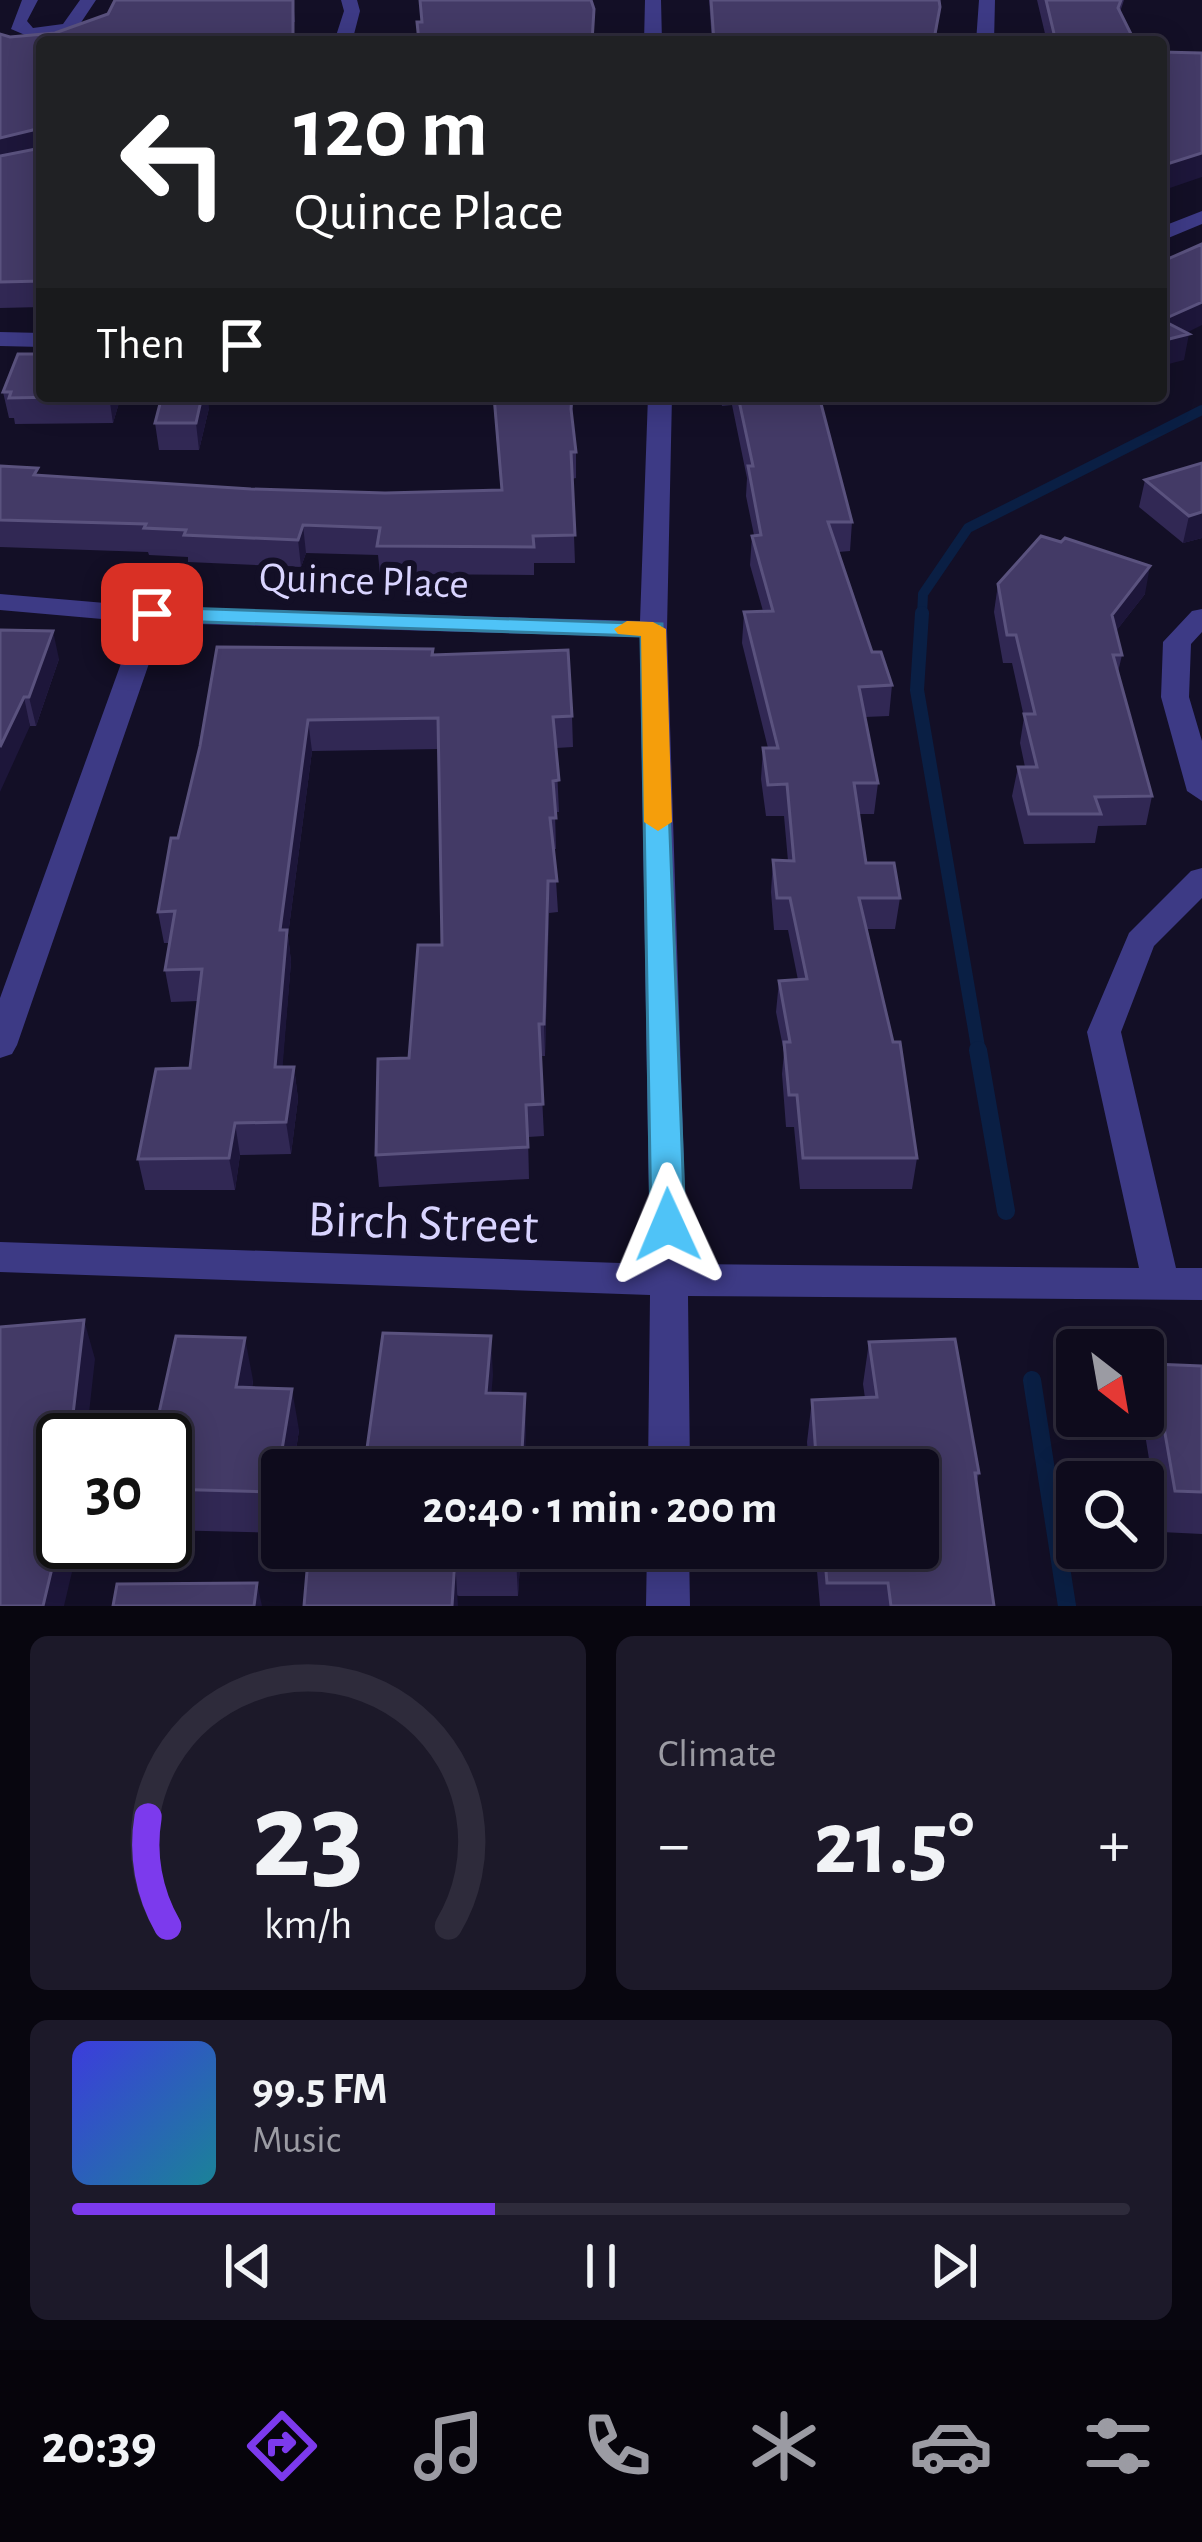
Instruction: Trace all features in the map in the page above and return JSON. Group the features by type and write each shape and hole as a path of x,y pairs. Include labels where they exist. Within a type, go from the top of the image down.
{"street":[{"path":"30,0 19,21 20,29 32,33 68,29 88,0"},
{"path":"345,36 352,11 349,0"},
{"path":"653,0 653,36"},
{"path":"985,36 987,0"},
{"path":"1167,232 1202,217"},
{"path":"0,339 36,340"},
{"path":"660,402 653,629 669,1449"},
{"name":"Quince Place","path":"0,602 152,614 653,629"},
{"path":"0,1045 152,614"},
{"path":"1202,617 1190,640 1175,697 1202,791"},
{"path":"1161,1283 1104,1032 1140,940 1202,879"},
{"name":"Birch Street","path":"0,1257 669,1280 1202,1284"},
{"path":"668,1569 668,1606"}],"building":[{"path":"115,0 293,0 293,36 36,36 36,129 0,138 0,34 55,33 108,14"},
{"path":"420,0 591,0 594,9 592,36 418,36 417,22 422,22"},
{"path":"711,0 939,0 936,36 714,36"},
{"path":"1046,0 1121,0 1118,8 1132,36 1055,36"},
{"path":"1167,52 1202,53 1202,153 1167,164"},
{"path":"36,149 36,281 0,282 0,156"},
{"path":"1202,244 1202,302 1167,318 1167,259"},
{"path":"1167,323 1189,334 1167,340"},
{"path":"18,354 36,354 36,397 9,398 11,392 3,392"},
{"path":"160,402 201,402 196,423 155,423"},
{"path":"495,402 572,402 575,535 533,536 534,547 377,546 380,528 303,525 298,540 184,535 186,530 144,528 146,524 0,520 0,466 38,468 34,475 251,489 502,490"},
{"path":"739,402 821,402 852,522 828,522 872,652 881,652 892,685 859,687 878,783 854,783 866,863 894,863 900,898 859,898 893,1042 900,1042 917,1158 803,1158 797,1095 789,1095 784,1042 790,1042 779,981 807,979 790,898 777,898 773,860 794,861 787,784 768,785 763,748 778,748 744,612 773,611 752,536 761,535 748,466 753,466"},
{"path":"1202,463 1202,512 1189,516 1145,480"},
{"path":"1041,536 1061,542 1065,538 1150,566 1112,615 1122,655 1113,655 1152,796 1095,797 1101,814 1029,814 1018,767 1037,767 1024,714 1035,714 1016,635 1007,635 998,584"},
{"path":"0,630 53,631 29,697 24,697 0,747"},
{"path":"217,647 433,649 432,655 568,650 572,716 553,717 559,780 553,781 556,818 550,818 557,881 548,881 544,1024 539,1024 543,1104 526,1105 528,1147 376,1155 378,1059 409,1058 418,945 442,945 438,718 308,720 280,930 287,930 275,1067 294,1067 286,1122 235,1123 229,1158 138,1159 156,1069 190,1068 202,969 165,970 175,911 158,912 171,838 178,838 200,746"},
{"path":"84,1320 73,1413 36,1413 36,1569 52,1569 43,1606 0,1606 0,1327"},
{"path":"383,1333 491,1336 486,1393 525,1394 522,1449 367,1449"},
{"path":"176,1336 245,1338 236,1387 292,1389 282,1449 261,1449 261,1492 192,1490 192,1413 159,1413"},
{"path":"955,1339 979,1473 975,1473 994,1606 891,1606 888,1583 827,1583 826,1569 939,1569 939,1449 816,1449 812,1400 877,1397 869,1342"},
{"path":"1164,1364 1202,1366 1202,1492 1175,1491 1164,1428"},
{"path":"307,1569 454,1569 452,1606 304,1606"},
{"path":"257,1583 254,1606 113,1606 117,1584"}],"waterway":[{"path":"922,616 923,594 968,528 1202,410"},
{"path":"922,613 917,690 979,1053"},
{"path":"978,1050 1006,1211"},
{"path":"1032,1380 1067,1606"}],"slow traffic":[{"path":"627,629 653,629 658,822"}],"route":[{"path":"152,614 653,629 668,1225"}]}
